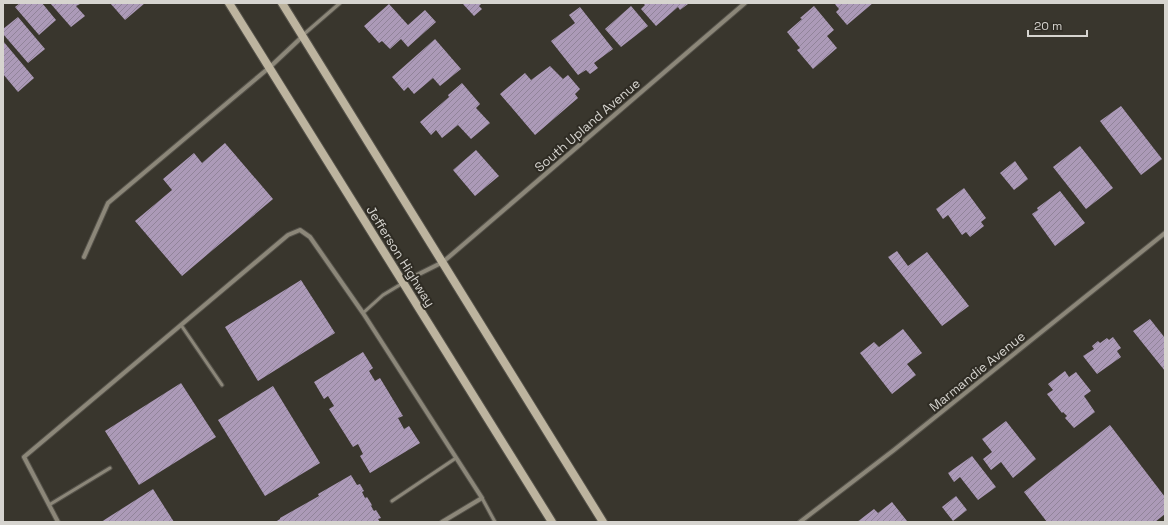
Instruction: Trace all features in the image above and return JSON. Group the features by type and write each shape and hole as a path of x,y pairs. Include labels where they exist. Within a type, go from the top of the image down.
{"main road":[{"name":"Jefferson Highway","path":"229,3 552,522"},
{"path":"282,3 603,522"}],"street":[{"name":"South Upland Avenue","path":"403,282 442,262 745,3"},
{"path":"84,257 108,203 270,68 303,35"},
{"path":"58,522 24,457 288,235 300,230 310,237 363,313 482,498 442,522"},
{"name":"Marmandie Avenue","path":"800,522 894,450 1165,233"}],"lane":[{"path":"303,35 340,3"},
{"path":"363,313 383,295 403,282"},
{"path":"181,325 222,385"},
{"path":"392,501 456,458"},
{"path":"49,505 110,468"},
{"path":"482,498 495,522"}],"building":[{"path":"20,3 42,3 56,20 39,35 15,7"},
{"path":"50,3 79,3 80,4 76,6 85,16 71,27"},
{"path":"110,3 145,3 125,20"},
{"path":"462,3 482,3 479,6 482,9 474,16"},
{"path":"643,3 688,4 680,10 678,7 656,26 641,9 645,5"},
{"path":"834,3 873,3 847,25 836,12 839,9"},
{"path":"389,4 408,25 425,10 436,22 408,47 401,39 390,49 382,41 379,43 364,26"},
{"path":"631,6 648,26 621,47 605,29"},
{"path":"814,6 834,30 827,36 837,48 813,69 797,50 800,48 787,32"},
{"path":"580,7 613,49 594,63 598,68 590,74 586,70 578,75 551,41 575,23 569,15"},
{"path":"18,17 45,49 28,63 3,34 3,29"},
{"path":"435,39 461,69 440,86 433,78 414,94 408,87 404,91 392,77"},
{"path":"3,41 34,78 18,92 3,74"},
{"path":"550,66 563,79 568,75 580,89 575,94 578,98 535,135 500,94 525,73 531,80"},
{"path":"462,83 480,104 476,108 490,123 471,139 458,125 442,138 436,130 431,135 420,122 449,97 448,95"},
{"path":"1121,106 1162,159 1141,175 1100,121"},
{"path":"225,143 273,199 182,276 135,221 172,190 163,179 194,153 202,163"},
{"path":"1080,146 1113,188 1086,209 1053,167"},
{"path":"476,150 499,176 475,196 453,170"},
{"path":"1015,161 1028,179 1014,190 1000,173"},
{"path":"964,188 986,218 981,222 984,226 970,237 966,232 962,235 948,215 943,219 936,209"},
{"path":"1060,191 1085,223 1055,246 1032,214 1038,210 1037,208"},
{"path":"897,251 908,266 927,252 969,306 942,326 888,257"},
{"path":"301,280 335,333 258,381 225,327"},
{"path":"1150,319 1165,338 1165,371 1133,331"},
{"path":"903,329 922,353 907,364 916,375 892,394 860,353 874,342 879,347"},
{"path":"1113,337 1121,348 1117,351 1121,357 1097,374 1083,356 1094,349 1092,346 1098,341 1100,343 1107,338 1109,340"},
{"path":"363,352 373,368 369,371 375,381 380,378 403,416 398,418 404,429 409,426 420,443 370,473 360,456 363,454 358,444 353,447 329,409 334,406 328,396 324,399 314,382"},
{"path":"1065,371 1069,377 1076,372 1091,391 1084,396 1095,412 1074,428 1065,418 1067,416 1063,412 1062,413 1047,394 1053,390 1048,384"},
{"path":"181,383 216,437 139,485 105,431"},
{"path":"273,386 320,463 265,496 218,420"},
{"path":"1006,421 1036,459 1013,478 1001,462 991,470 983,459 992,452 982,439"},
{"path":"1110,425 1165,497 1165,514 1155,522 1047,522 1024,492"},
{"path":"972,456 996,487 978,500 960,477 954,482 948,473"},
{"path":"351,475 357,485 360,484 364,491 362,492 365,498 367,497 374,511 376,510 381,518 378,519 380,522 275,522 319,496 318,494"},
{"path":"153,489 174,522 101,522"},
{"path":"956,496 967,510 953,521 942,507"},
{"path":"892,502 907,521 857,522 874,509 878,513"}]}
